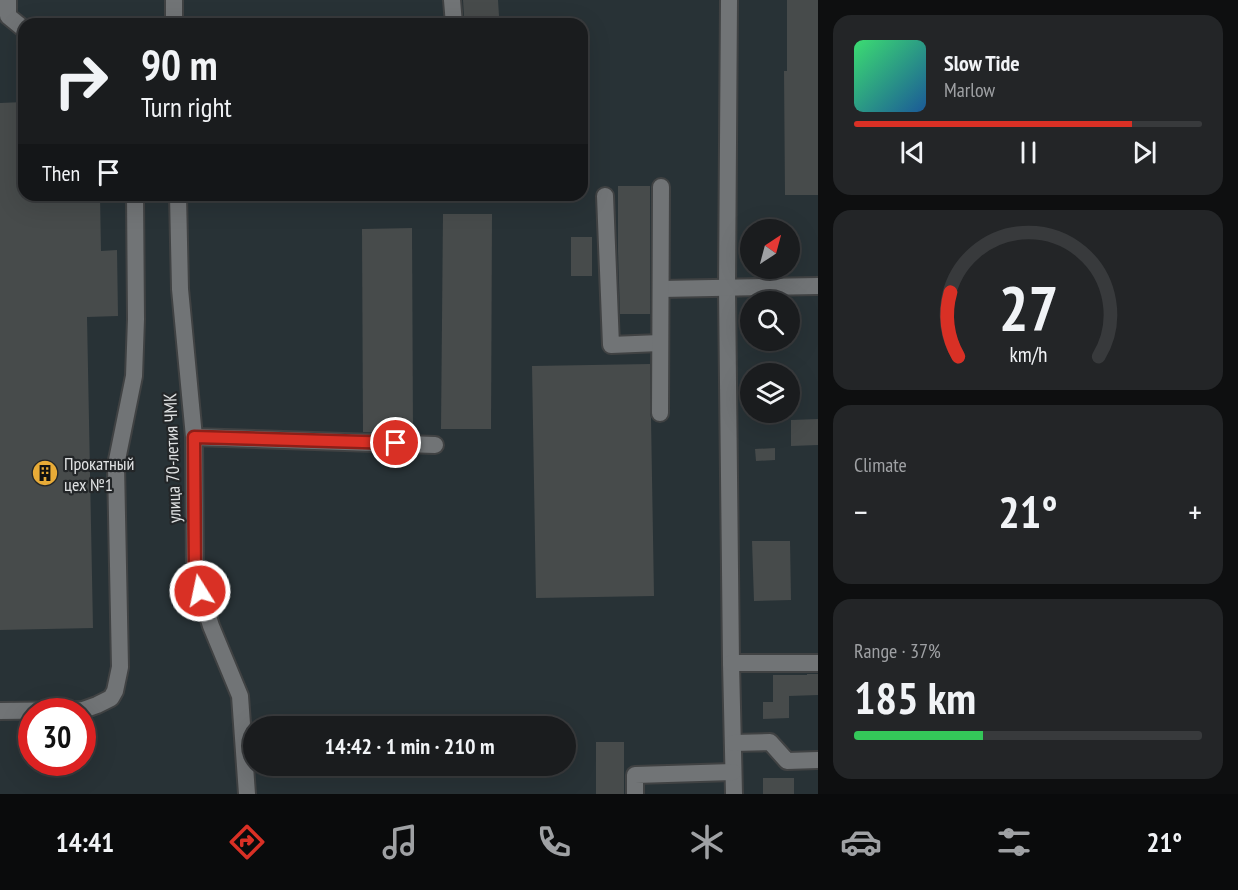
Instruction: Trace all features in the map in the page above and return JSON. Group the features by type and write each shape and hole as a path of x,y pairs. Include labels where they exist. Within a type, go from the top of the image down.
{"street":[{"path":"8,0 8,16 18,24"},
{"path":"174,0 174,18"},
{"path":"452,0 454,18"},
{"path":"729,0 727,289 734,794"},
{"path":"660,413 661,187"},
{"path":"605,196 611,345 660,343"},
{"path":"0,711 83,710 111,698 115,691 120,667 116,465 134,376 135,201"},
{"name":"улица 70-летия ЧМК","path":"178,201 180,289 194,437 195,574 211,626 240,696 247,794"},
{"path":"661,289 818,286"},
{"path":"194,437 435,444"},
{"path":"731,663 818,663"},
{"path":"733,744 770,742 787,761 818,760"},
{"path":"635,794 635,775 733,772"}],"shaded area":[{"path":"0,0 818,0 818,794 0,794"}],"building":[{"path":"463,0 498,0 499,16 464,16"},
{"path":"787,0 818,0 818,195 785,195 784,71 787,71"},
{"name":"Прокатный цех №1","path":"18,102 18,201 100,201 101,251 117,250 118,316 87,317 93,628 0,630 0,103"},
{"path":"618,186 650,186 650,314 620,314"},
{"path":"443,214 492,214 491,429 441,429"},
{"path":"412,228 413,434 363,432 362,229"},
{"path":"571,237 592,237 592,276 571,276"},
{"path":"650,364 654,596 536,598 532,366"},
{"path":"818,419 818,445 791,446 791,423 800,423 800,420"},
{"path":"775,448 775,460 756,461 755,449"},
{"path":"752,541 790,541 791,600 754,601"},
{"path":"818,674 818,695 789,696 789,718 763,719 763,702 773,702 773,675"},
{"path":"596,742 624,742 624,794 596,794"},
{"path":"763,778 794,778 794,794 763,794"}],"place":[{"name":"Прокатный цех №1","path":"45,473"}],"route":[{"path":"200,591 195,574 194,437 396,443"}]}
